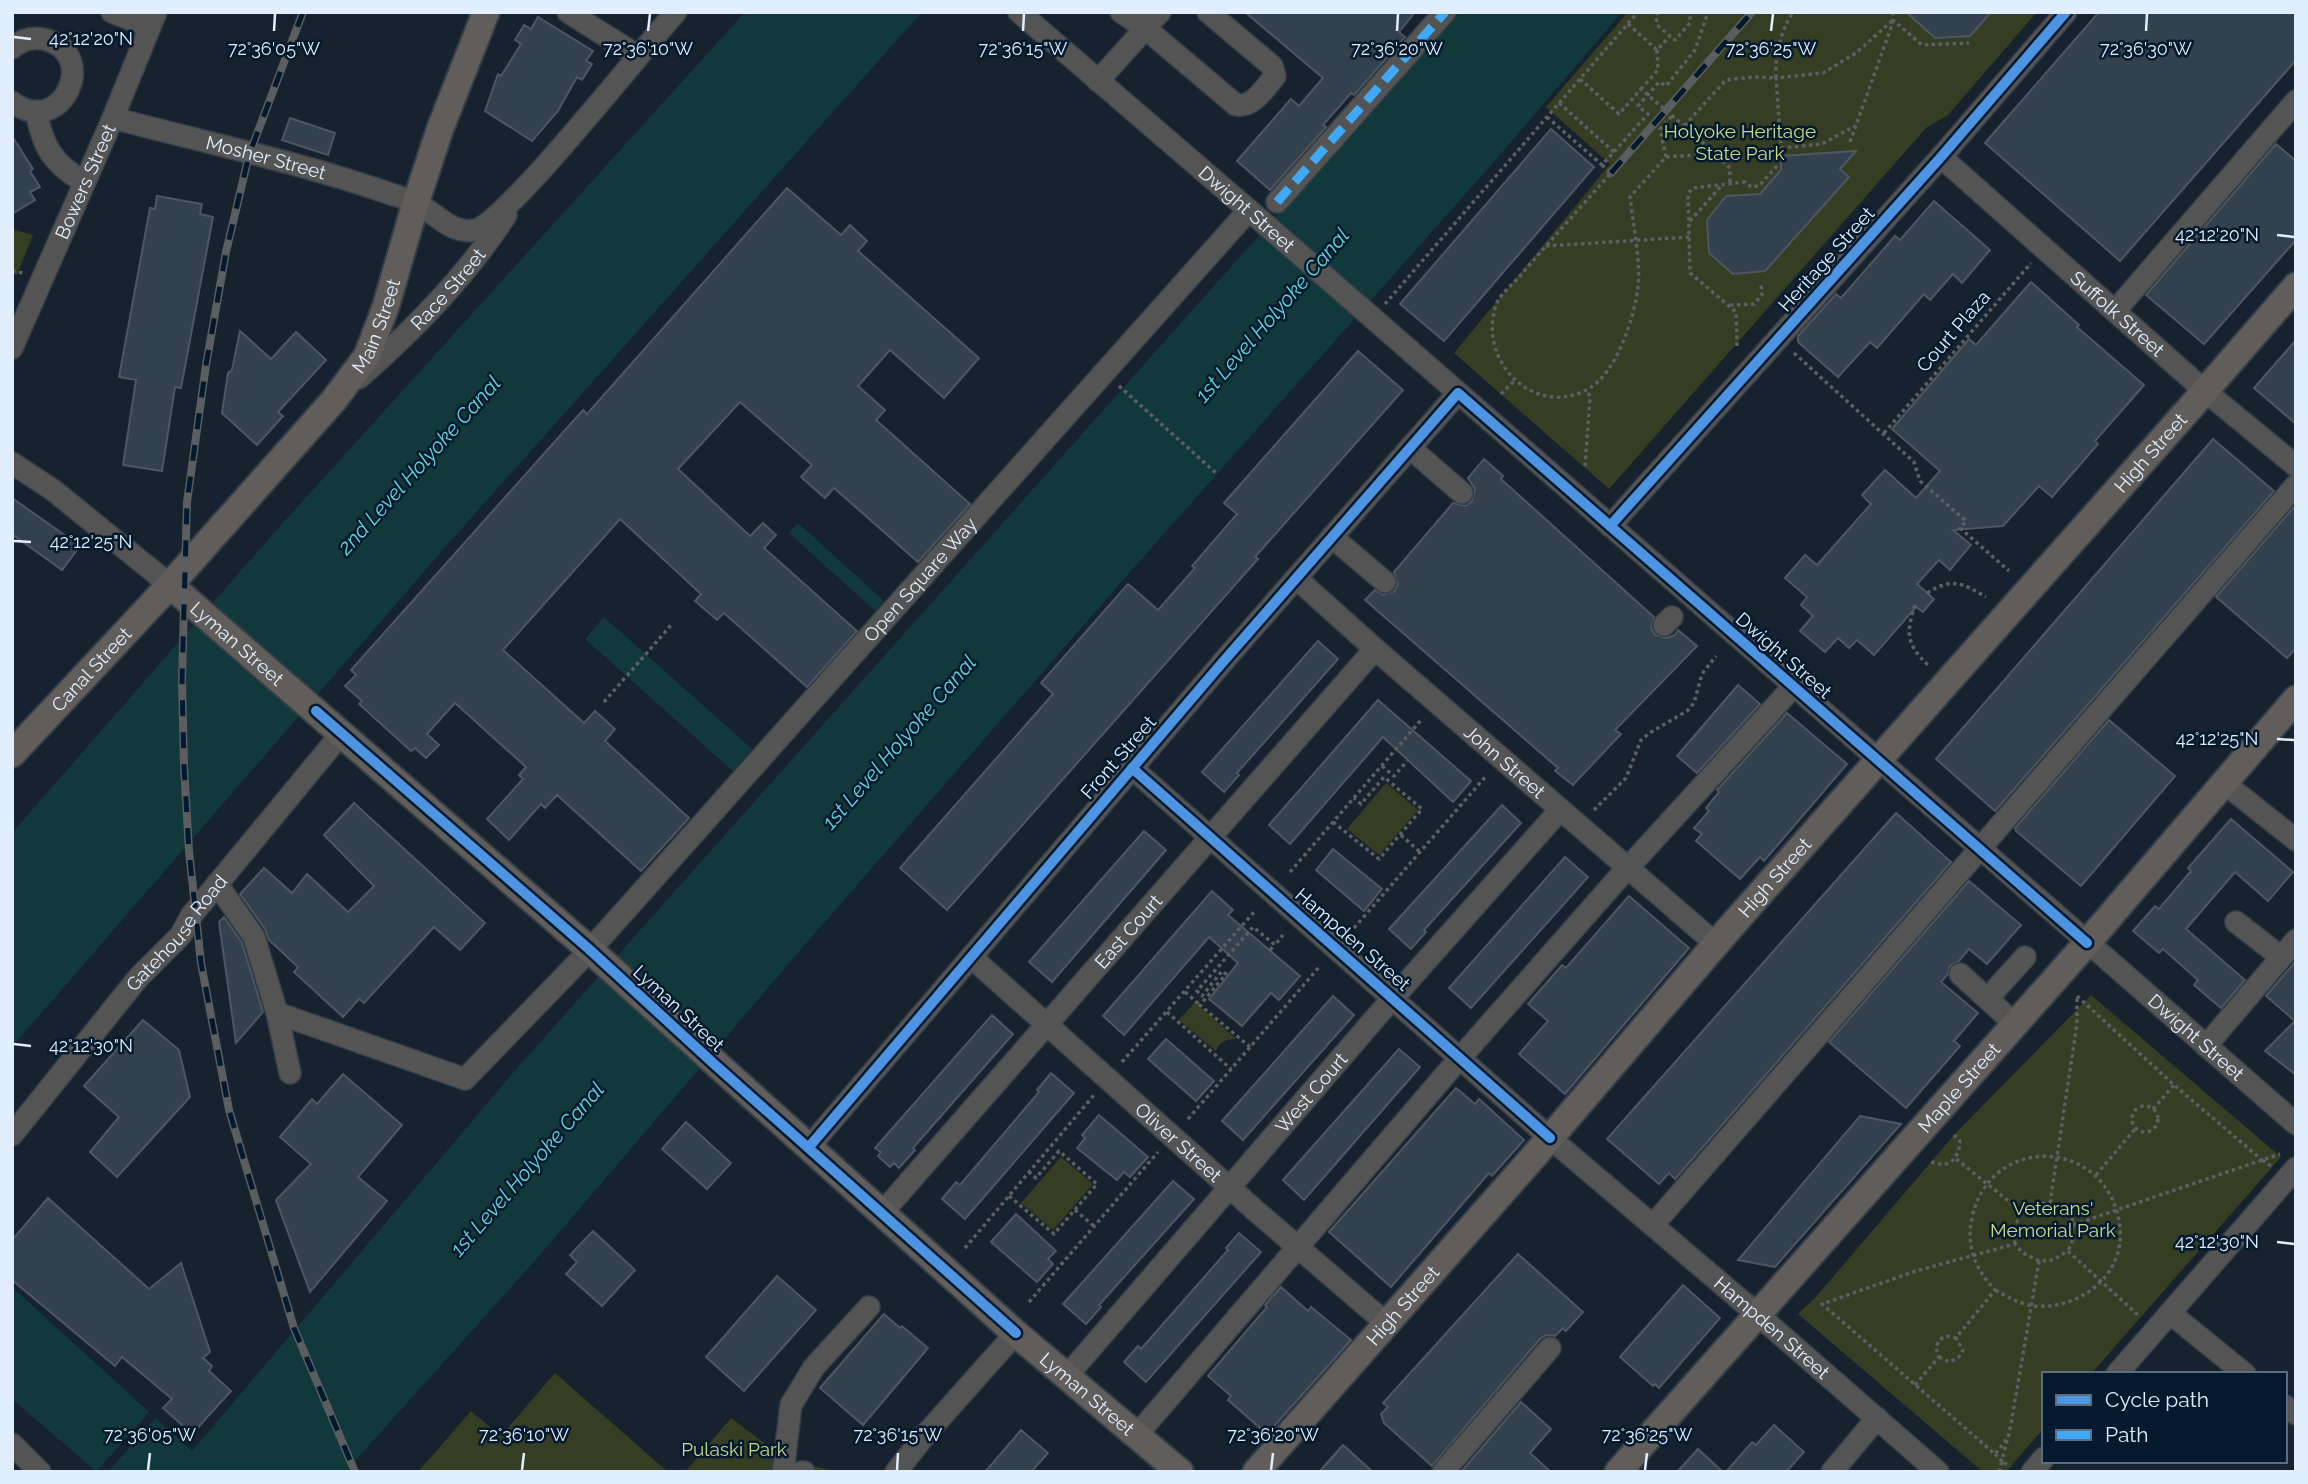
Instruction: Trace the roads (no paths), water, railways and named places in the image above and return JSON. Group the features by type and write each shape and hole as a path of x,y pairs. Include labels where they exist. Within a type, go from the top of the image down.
{"main road":[{"name":"Main Street","path":"170,584 334,400 357,370 374,341 444,117 486,12"},
{"name":"High Street","path":"1256,1472 1550,1138 1716,944 2296,286"},
{"name":"Lyman Street","path":"170,584 597,956 1016,1333 1181,1472"},
{"name":"Canal Street","path":"17,741 170,584"},
{"name":"Maple Street","path":"1618,1472 2293,708"}],"street":[{"path":"111,12 153,20"},
{"path":"568,12 638,56"},
{"path":"1121,12 1237,105 1244,106 1251,103 1275,76 1275,71 1208,12"},
{"path":"1098,81 1160,12"},
{"path":"1277,202 1445,12"},
{"name":"Heritage Street","path":"1609,526 1941,157 2066,12"},
{"name":"Race Street","path":"416,202 448,225 463,230 475,230 488,225 519,195 674,13"},
{"name":"Dwight Street","path":"1030,16 1098,81 2296,1124"},
{"name":"Bowers Street","path":"12,348 153,20"},
{"path":"12,48 27,39 50,41 69,57 73,69 68,93 60,103 36,111 24,109 12,102"},
{"path":"2115,311 2293,110"},
{"path":"36,111 44,144 53,158 62,169 84,182"},
{"name":"Mosher Street","path":"113,118 349,179 416,202"},
{"name":"Suffolk Street","path":"1941,157 2206,391 2296,466"},
{"name":"Race Street","path":"334,400 391,349 467,269 489,242 519,195"},
{"name":"Open Square Way","path":"277,1013 465,1079 597,956 1253,214"},
{"name":"Front Street","path":"809,1147 1132,768 1458,393"},
{"path":"1410,447 1462,493"},
{"name":"Lyman Street","path":"12,463 53,490 170,584"},
{"path":"1653,1226 2296,485"},
{"path":"1332,537 1385,582"},
{"name":"John Street","path":"1296,578 1716,944"},
{"name":"East Court","path":"882,1213 1375,649"},
{"path":"1136,1436 1461,1057 1794,686"},
{"name":"Gatehouse Road","path":"12,1135 138,978 181,935 191,916 341,734"},
{"name":"Hampden Street","path":"1132,768 1550,1138 1938,1472"},
{"path":"2224,783 2296,840"},
{"name":"West Court","path":"1067,1377 1228,1187 1560,810"},
{"path":"217,884 254,937 277,1013 290,1073"},
{"path":"2236,922 2281,957"},
{"path":"2206,1046 2296,940"},
{"name":"Oliver Street","path":"971,957 1228,1187 1387,1324"},
{"path":"1988,999 2025,957"},
{"path":"1960,974 2015,1024"},
{"path":"2119,1372 2289,1161"},
{"path":"783,1472 791,1405 814,1367 869,1307"},
{"path":"2169,1313 2243,1372"},
{"path":"896,1472 926,1434 1016,1333"},
{"path":"1443,1472 1550,1348"},
{"path":"1832,1472 1877,1418"},
{"path":"12,1444 40,1472"}],"water":[{"name":"2nd Level Holyoke Canal","path":"745,12 922,12 448,544 12,1047 12,833 272,535"},
{"name":"1st Level Holyoke Canal","path":"1458,12 1622,12 1492,164 1131,571 803,947 540,1255 345,1472 97,1472 12,1399 12,1287 192,1451 518,1067"},
{"path":"798,523 884,601 875,611 789,533"},
{"path":"604,617 752,749 733,771 585,639"}],"railway":[{"path":"303,12 249,155 226,252 206,365 187,502 182,680 184,766 189,851 201,963 229,1110 294,1328 355,1472"},
{"path":"1611,173 1752,12"}],"park label":[{"name":"Holyoke Heritage State Park","path":"1740,142"},
{"name":"Veterans' Memorial Park","path":"2053,1219"},
{"name":"Pulaski Park","path":"734,1449"}]}
